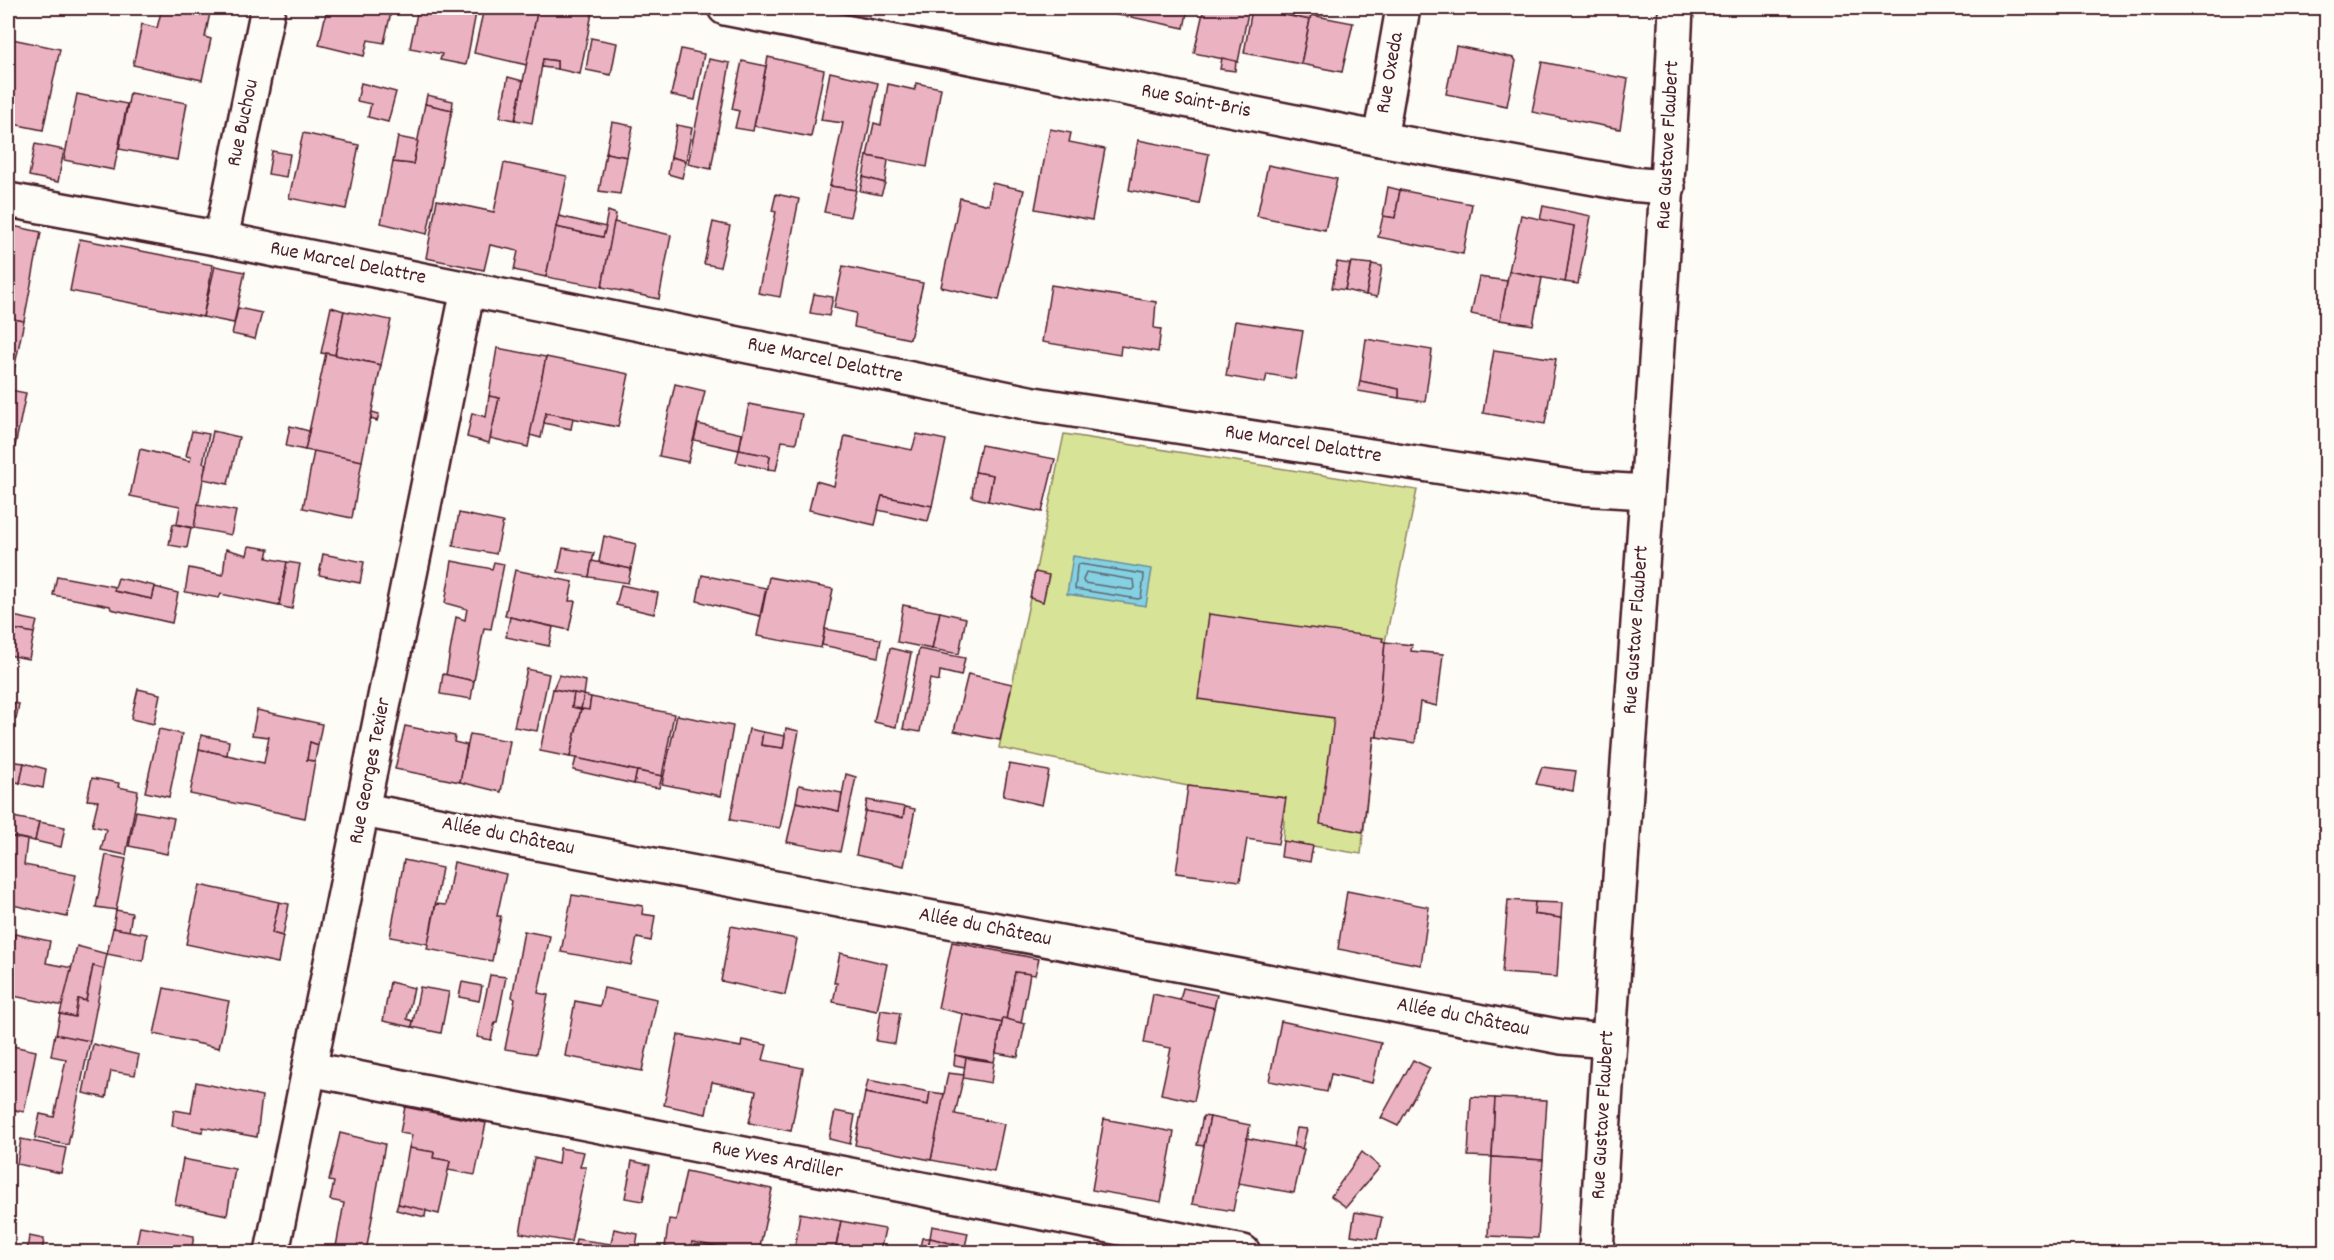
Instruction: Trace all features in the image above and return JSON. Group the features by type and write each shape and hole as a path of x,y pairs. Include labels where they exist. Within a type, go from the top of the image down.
{"street":[{"name":"Rue Buchou","path":"220,239 268,8"},
{"name":"Rue Saint-Bris","path":"725,8 1380,139 1628,183 1668,187"},
{"name":"Rue Oxeda","path":"1380,139 1403,8"},
{"name":"Rue Gustave Flaubert","path":"1596,1252 1608,1041 1668,187 1676,8"},
{"name":"Rue Marcel Delattre","path":"8,200 220,239 1034,404 1578,488 1647,492"},
{"name":"Rue Georges Texier","path":"273,1252 468,289"},
{"name":"Allée du Château","path":"363,810 1562,1037 1608,1041"},
{"name":"Rue Yves Ardiller","path":"310,1069 1243,1252"}],"green space":[{"path":"1064,434 1417,490 1385,642 1361,854 1283,841 1285,798 1188,786 999,748"}],"water":[{"path":"1073,556 1152,569 1146,606 1067,594"}],"building":[{"path":"162,8 211,8 205,37 211,39 202,80 133,65 142,24 157,28"},
{"path":"327,8 392,8 384,43 368,40 364,56 319,45"},
{"path":"418,8 477,8 466,65 440,60 442,54 410,48"},
{"path":"484,8 538,8 527,65 474,53"},
{"path":"538,8 593,8 580,74 557,69 557,61 543,59 532,123 515,120"},
{"path":"1080,8 1130,8 1128,17"},
{"path":"1133,8 1188,8 1184,28 1131,17"},
{"path":"1204,8 1249,8 1238,62 1194,53"},
{"path":"1253,8 1313,8 1310,20"},
{"path":"1252,9 1310,20 1301,64 1244,53"},
{"path":"1311,15 1353,23 1342,72 1301,64"},
{"path":"591,38 617,43 611,75 586,70"},
{"path":"12,39 60,49 43,130 13,124 14,120 8,118 8,52"},
{"path":"1456,46 1514,58 1516,61 1507,106 1446,94"},
{"path":"681,49 704,54 695,100 671,95"},
{"path":"768,57 824,70 811,137 754,126"},
{"path":"1222,58 1236,61 1235,71 1220,69"},
{"path":"543,59 557,61 557,69 542,67"},
{"path":"709,59 730,63 711,169 688,164"},
{"path":"742,61 766,66 753,131 735,128 739,111 732,109"},
{"path":"1542,62 1628,79 1620,129 1532,112"},
{"path":"830,72 878,83 856,190 830,186 843,123 821,120"},
{"path":"508,77 523,81 515,120 500,117"},
{"path":"361,83 396,92 388,122 368,117 371,104 357,101"},
{"path":"916,83 941,88 927,167 867,156 874,123 881,125 888,84 915,90"},
{"path":"130,93 187,103 177,160 119,149"},
{"path":"77,94 127,104 114,170 64,160"},
{"path":"427,95 453,101 452,110 425,104"},
{"path":"425,104 452,110 427,234 381,223 393,162 413,164"},
{"path":"612,122 633,126 627,157 606,153"},
{"path":"677,125 692,128 686,161 671,157"},
{"path":"1050,129 1071,133 1069,142 1105,149 1092,220 1035,209"},
{"path":"303,133 359,145 346,209 289,198"},
{"path":"398,137 418,141 413,164 393,162"},
{"path":"1138,140 1209,154 1199,204 1129,190"},
{"path":"35,144 64,150 58,182 29,176"},
{"path":"272,151 290,154 286,177 268,174"},
{"path":"606,153 627,157 620,194 599,191"},
{"path":"867,156 888,160 885,183 863,177"},
{"path":"671,157 686,161 682,178 668,174"},
{"path":"504,163 567,176 546,277 514,270 518,251 490,245 484,270 426,258 437,200 494,212"},
{"path":"1268,165 1337,179 1325,230 1257,216"},
{"path":"863,177 885,183 881,195 860,191"},
{"path":"992,183 1024,190 999,300 941,287 960,198 989,205"},
{"path":"830,186 856,190 850,217 824,212"},
{"path":"1388,187 1400,190 1395,218 1383,216"},
{"path":"1400,190 1472,204 1463,254 1378,237 1383,216 1395,218"},
{"path":"776,194 799,199 780,297 758,293 776,212 772,211"},
{"path":"1543,206 1591,216 1578,284 1565,282 1574,226 1540,220"},
{"path":"608,211 616,214 602,287 546,277 556,227 603,237"},
{"path":"1521,215 1574,226 1565,282 1509,271"},
{"path":"559,216 606,227 603,237 556,227"},
{"path":"614,222 671,235 659,299 602,287"},
{"path":"713,222 730,226 720,267 704,264"},
{"path":"8,225 41,232 24,321 8,318"},
{"path":"80,239 213,265 203,317 70,291"},
{"path":"1337,262 1350,264 1345,290 1332,288"},
{"path":"1351,262 1372,264 1366,295 1345,290"},
{"path":"1372,264 1382,266 1377,297 1366,295"},
{"path":"215,266 245,272 234,323 203,317"},
{"path":"843,266 923,283 910,339 854,327 856,313 834,308"},
{"path":"1509,271 1542,278 1533,325 1500,320"},
{"path":"1479,277 1507,281 1500,320 1471,314"},
{"path":"1051,285 1156,302 1154,328 1161,329 1158,352 1121,346 1120,355 1042,342"},
{"path":"814,294 833,297 829,316 810,313"},
{"path":"331,307 344,311 335,355 321,353"},
{"path":"238,308 262,313 255,339 232,334"},
{"path":"344,311 391,320 381,365 335,355"},
{"path":"8,318 24,321 10,390 26,393 12,461 8,460"},
{"path":"1235,321 1303,331 1295,379 1267,374 1265,383 1226,376"},
{"path":"1366,339 1432,350 1425,402 1399,398 1399,389 1360,381"},
{"path":"497,348 546,357 528,447 490,438 499,398 489,396"},
{"path":"1494,350 1556,359 1545,424 1483,413"},
{"path":"326,353 381,365 362,461 305,450"},
{"path":"546,357 629,374 618,427 546,413 541,438 530,435"},
{"path":"1360,381 1399,389 1399,398 1358,391"},
{"path":"675,384 705,391 688,462 659,456"},
{"path":"489,396 499,398 489,443 467,437 472,413 486,417"},
{"path":"749,404 802,414 796,443 782,441 776,470 768,469 770,456 739,450"},
{"path":"372,412 379,414 377,421 371,419"},
{"path":"546,413 573,418 571,429 544,423"},
{"path":"698,424 742,434 739,450 694,440"},
{"path":"290,426 309,431 305,450 286,446"},
{"path":"192,431 209,434 194,528 177,524 180,506 130,496 140,449 190,461 191,457 186,456"},
{"path":"213,431 239,437 228,484 203,479"},
{"path":"917,434 946,440 932,506 882,496 875,525 809,510 816,481 834,486 845,436 912,450"},
{"path":"981,445 1055,459 1042,512 988,501 993,475 975,472"},
{"path":"739,450 770,456 768,469 736,462"},
{"path":"314,451 362,461 352,518 303,508"},
{"path":"975,472 993,475 988,501 972,497"},
{"path":"882,496 932,506 928,521 878,510"},
{"path":"198,504 236,511 231,535 194,528"},
{"path":"459,513 503,522 496,554 453,546"},
{"path":"173,524 191,528 187,548 169,545"},
{"path":"604,536 636,544 631,569 599,562"},
{"path":"249,546 269,549 267,558 287,562 279,606 221,594 219,598 185,592 189,568 223,575 226,549 247,555"},
{"path":"563,548 594,553 589,577 558,572"},
{"path":"323,554 364,562 360,583 319,575"},
{"path":"452,561 492,569 494,562 504,564 491,629 484,628 474,681 446,675 456,617 465,620 467,609 445,603"},
{"path":"592,561 631,569 628,583 589,577"},
{"path":"287,562 300,564 292,609 279,606"},
{"path":"515,570 573,582 569,601 575,601 569,630 505,616"},
{"path":"1035,572 1049,575 1043,602 1030,598"},
{"path":"702,575 766,588 760,616 697,601"},
{"path":"57,576 116,587 114,591 152,599 155,587 178,593 172,623 111,609 110,606 53,595"},
{"path":"769,577 833,589 821,648 757,636"},
{"path":"118,578 155,586 152,599 114,591"},
{"path":"621,585 658,593 654,614 616,605"},
{"path":"903,605 940,612 932,649 897,642"},
{"path":"940,612 966,618 959,654 932,649"},
{"path":"1209,614 1383,638 1382,641 1385,642 1377,737 1374,737 1363,832 1320,824 1334,718 1198,699"},
{"path":"8,615 37,621 34,633 8,628"},
{"path":"510,617 553,627 549,646 506,637"},
{"path":"8,628 34,633 29,659 8,655"},
{"path":"825,629 881,639 878,657 822,645"},
{"path":"1385,642 1412,645 1411,651 1443,654 1437,706 1420,702 1415,743 1377,737"},
{"path":"890,648 911,653 896,727 874,722"},
{"path":"919,649 965,658 961,676 940,671 939,681 930,679 920,732 903,729"},
{"path":"527,669 549,674 537,731 514,727"},
{"path":"443,674 474,681 471,699 440,694"},
{"path":"968,674 1012,684 1000,740 954,731"},
{"path":"559,675 586,681 584,695 553,689"},
{"path":"138,689 160,694 154,724 131,719"},
{"path":"553,689 574,693 572,707 581,709 570,757 540,751"},
{"path":"574,693 584,695 581,709 572,707"},
{"path":"584,695 591,697 589,710 581,709"},
{"path":"591,697 674,714 662,776 570,757 581,709 589,710"},
{"path":"8,702 19,704 16,719 8,717"},
{"path":"257,710 322,724 318,745 310,742 307,760 315,761 305,818 190,794 199,749 264,763 269,737 252,735"},
{"path":"677,715 733,726 721,796 662,784"},
{"path":"405,726 455,736 454,742 467,745 460,782 395,769"},
{"path":"786,728 799,731 780,828 730,820 749,729 763,732 761,745 783,748"},
{"path":"159,729 182,734 169,797 145,792"},
{"path":"763,732 785,736 783,748 761,745"},
{"path":"470,734 510,741 501,792 460,782"},
{"path":"201,735 229,741 227,755 199,749"},
{"path":"310,742 318,745 315,761 307,760"},
{"path":"576,758 637,771 634,784 573,770"},
{"path":"8,761 24,763 20,783 8,780"},
{"path":"24,763 46,769 43,788 20,783"},
{"path":"1009,764 1049,771 1042,805 1003,796"},
{"path":"1542,767 1576,771 1573,791 1536,784"},
{"path":"637,771 662,776 659,788 634,784"},
{"path":"846,774 856,777 840,852 787,842 796,802 839,811"},
{"path":"92,778 119,783 118,787 138,791 126,855 101,850 106,829 92,826 98,801 87,800"},
{"path":"799,785 842,793 839,811 796,802"},
{"path":"1188,786 1286,798 1278,844 1247,839 1240,881 1176,873"},
{"path":"867,800 905,807 903,818 865,811"},
{"path":"905,807 915,809 904,866 856,855 865,811 903,818"},
{"path":"136,811 174,818 167,854 129,846"},
{"path":"13,817 39,822 35,841 10,836"},
{"path":"39,822 65,827 61,847 35,841"},
{"path":"8,836 27,840 24,865 76,875 67,917 8,904"},
{"path":"1283,841 1313,846 1310,862 1281,857"},
{"path":"106,855 126,859 116,910 96,907"},
{"path":"404,860 442,868 428,944 390,937"},
{"path":"454,862 506,874 497,916 501,916 492,961 427,949 436,904 446,905"},
{"path":"199,885 279,902 272,933 283,936 278,963 186,944"},
{"path":"1347,891 1429,907 1421,965 1338,949"},
{"path":"572,895 643,906 642,914 655,916 651,941 637,938 631,965 561,952"},
{"path":"1508,900 1535,902 1534,914 1561,918 1557,977 1502,973"},
{"path":"279,902 289,904 283,936 272,933"},
{"path":"1535,902 1562,903 1561,918 1534,914"},
{"path":"116,910 132,913 129,931 113,928"},
{"path":"731,926 797,939 785,995 721,981"},
{"path":"113,928 147,934 143,961 107,954"},
{"path":"524,931 550,936 538,993 548,995 536,1054 505,1049 515,999 512,997"},
{"path":"15,934 50,941 46,963 73,968 64,1006 8,995 8,968"},
{"path":"952,942 1039,959 1035,975 1015,972 1006,1020 1003,1018 1002,1023 938,1008"},
{"path":"77,946 107,954 104,969 93,966 86,1001 78,999 75,1017 60,1014"},
{"path":"840,953 887,964 877,1011 833,1002"},
{"path":"93,966 104,969 90,1041 56,1035 60,1014 75,1017 78,999 86,1001"},
{"path":"1015,972 1030,974 1021,1023 1006,1020"},
{"path":"490,975 506,977 491,1040 477,1037"},
{"path":"390,982 414,988 407,1019 413,1021 412,1027 383,1021"},
{"path":"462,982 482,986 479,1001 459,997"},
{"path":"420,987 449,992 441,1033 412,1027"},
{"path":"164,988 229,1001 219,1048 154,1034"},
{"path":"604,988 657,999 642,1071 565,1056 575,1001 600,1006"},
{"path":"1183,988 1217,995 1214,1008 1180,1000"},
{"path":"1153,994 1214,1008 1194,1101 1161,1094 1171,1048 1144,1043"},
{"path":"881,1010 900,1013 895,1044 876,1041"},
{"path":"963,1014 1002,1023 994,1062 955,1055"},
{"path":"1003,1018 1025,1024 1018,1057 996,1053"},
{"path":"1281,1021 1381,1043 1372,1083 1331,1074 1327,1092 1269,1081"},
{"path":"55,1034 90,1041 68,1145 35,1138 40,1114 54,1117 66,1059 51,1056"},
{"path":"678,1035 741,1047 742,1040 767,1045 763,1060 803,1068 791,1131 749,1123 756,1091 712,1082 706,1114 664,1105"},
{"path":"93,1044 139,1055 135,1075 111,1071 106,1098 83,1093"},
{"path":"8,1045 36,1051 24,1112 8,1109"},
{"path":"955,1055 966,1058 965,1067 954,1065"},
{"path":"966,1058 994,1062 991,1083 963,1078"},
{"path":"1413,1060 1430,1068 1398,1126 1381,1118"},
{"path":"948,1073 964,1075 955,1114 1004,1124 994,1172 931,1160"},
{"path":"868,1080 930,1092 928,1105 865,1093"},
{"path":"196,1082 262,1096 257,1137 203,1127 202,1132 172,1126 174,1110 191,1113"},
{"path":"930,1092 944,1094 931,1160 855,1145 865,1093 928,1105"},
{"path":"1471,1097 1495,1098 1492,1157 1468,1156"},
{"path":"1495,1098 1547,1100 1543,1160 1492,1157"},
{"path":"405,1107 486,1123 475,1175 448,1170 450,1161 433,1158 434,1152 409,1148 412,1135 400,1133"},
{"path":"835,1111 855,1115 850,1144 829,1139"},
{"path":"1203,1116 1210,1117 1204,1146 1197,1145"},
{"path":"1210,1117 1250,1125 1233,1211 1192,1204"},
{"path":"1104,1119 1174,1132 1161,1202 1092,1190"},
{"path":"1297,1128 1307,1129 1302,1149 1293,1147"},
{"path":"340,1133 385,1144 366,1252 335,1252 344,1203 330,1200 334,1182 329,1181"},
{"path":"1247,1138 1304,1149 1294,1193 1238,1183"},
{"path":"21,1139 66,1148 61,1173 17,1164"},
{"path":"409,1148 434,1152 433,1158 450,1161 439,1214 398,1204"},
{"path":"560,1148 584,1152 580,1167 586,1167 571,1242 520,1233 534,1158 558,1164"},
{"path":"1362,1152 1380,1167 1346,1207 1331,1196"},
{"path":"1492,1157 1543,1160 1538,1238 1488,1236"},
{"path":"183,1159 235,1169 227,1215 175,1204"},
{"path":"632,1161 650,1165 643,1201 625,1198"},
{"path":"686,1171 772,1189 759,1252 744,1252 692,1242 690,1252 665,1247 669,1219 676,1220"},
{"path":"398,1204 426,1210 425,1217 396,1210"},
{"path":"1355,1212 1382,1217 1377,1239 1351,1235"},
{"path":"800,1213 841,1221 835,1252 794,1252"},
{"path":"841,1221 885,1229 880,1252 835,1252"},
{"path":"140,1226 194,1236 191,1252 135,1252"},
{"path":"932,1226 968,1233 965,1247 930,1238"},
{"path":"614,1229 638,1234 635,1252 574,1252 576,1239 611,1244"},
{"path":"29,1236 44,1239 42,1252 27,1252"},
{"path":"922,1238 930,1238 927,1252 919,1252"},
{"path":"930,1238 965,1247 964,1252 927,1252"}]}
